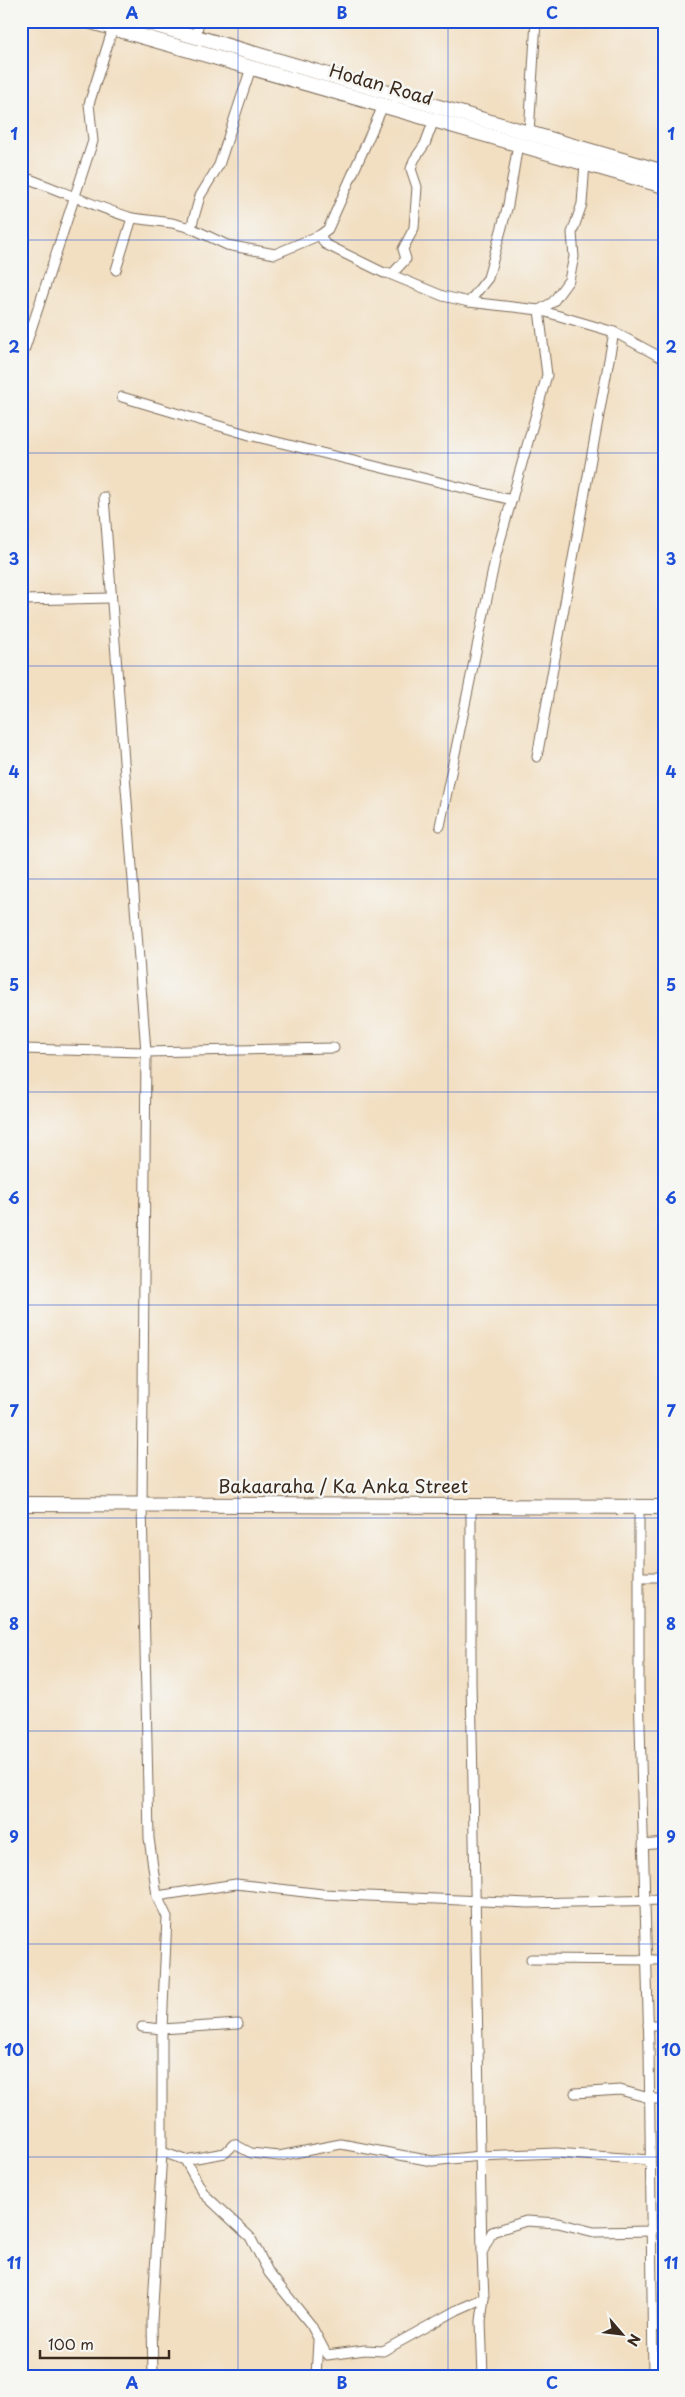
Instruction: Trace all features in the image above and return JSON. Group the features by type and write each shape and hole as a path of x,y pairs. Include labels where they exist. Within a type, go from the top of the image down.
{"main road":[{"name":"Hodan Road","path":"88,21 664,186"},
{"name":"Hodan Road","path":"141,21 664,172"},
{"name":"Bakaaraha / Ka Anka Street","path":"21,1504 664,1508"}],"street":[{"path":"196,37 199,21"},
{"path":"529,133 536,21"},
{"path":"21,360 93,141 89,104 113,28"},
{"path":"191,228 200,196 219,165 251,68"},
{"path":"21,176 76,196 86,204 132,218 172,223 191,228 227,245 275,254 320,235 328,229 383,106"},
{"path":"387,273 393,273 406,259 403,249 414,228 417,187 411,169 414,160 425,144 434,120"},
{"path":"469,302 488,278 508,205 518,144"},
{"path":"539,310 553,302 569,280 574,257 572,233 582,204 585,163"},
{"path":"116,270 132,218"},
{"path":"320,235 324,244 443,296 469,302 539,310 614,332 664,359"},
{"path":"440,826 496,555 547,375 539,310"},
{"path":"537,757 614,332"},
{"path":"122,397 253,436 512,500"},
{"path":"104,497 146,1052 142,1504 149,1838 156,1896 167,1917 162,2029 162,2152 152,2322 153,2376"},
{"path":"21,600 111,598"},
{"path":"21,1049 146,1052 334,1048"},
{"path":"471,1506 471,1680 484,2298 481,2321 483,2376"},
{"path":"639,1507 639,1689 648,2025 653,2376"},
{"path":"639,1577 664,1578"},
{"path":"643,1845 664,1843"},
{"path":"156,1896 236,1884 322,1894 528,1904 664,1900"},
{"path":"531,1960 664,1960"},
{"path":"142,2027 162,2029 238,2024"},
{"path":"648,2025 664,2025"},
{"path":"576,2093 620,2090 664,2100"},
{"path":"162,2152 185,2160 225,2153 234,2144 252,2154 279,2156 341,2144 432,2161 480,2156 573,2153 650,2160"},
{"path":"185,2160 204,2194 250,2237 269,2273 318,2335 327,2355 365,2350 383,2351 484,2298"},
{"path":"482,2253 492,2232 526,2221 558,2223 594,2232 651,2231"},
{"path":"316,2376 318,2335"}]}
